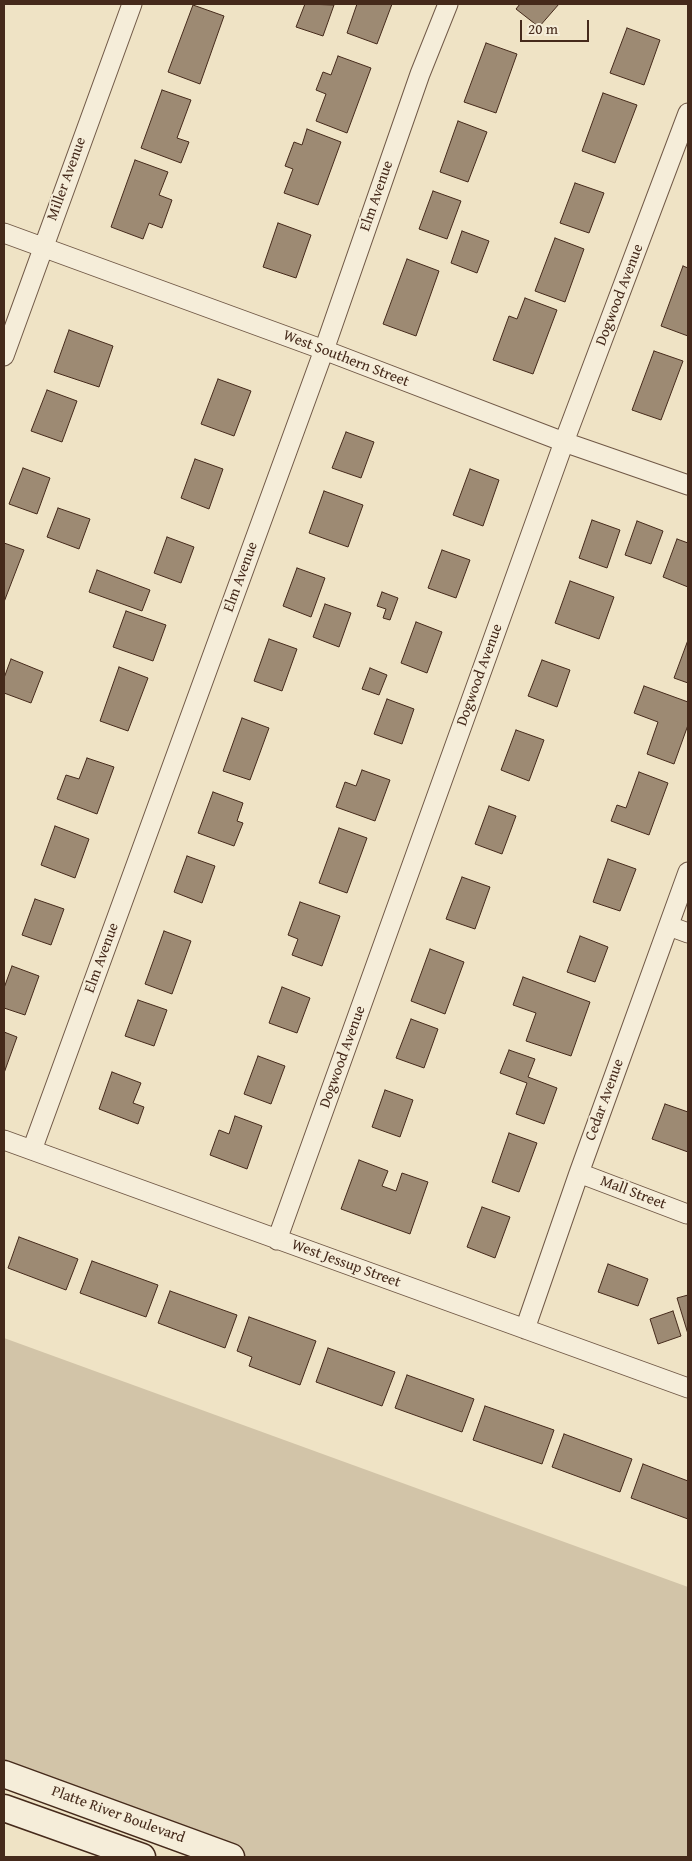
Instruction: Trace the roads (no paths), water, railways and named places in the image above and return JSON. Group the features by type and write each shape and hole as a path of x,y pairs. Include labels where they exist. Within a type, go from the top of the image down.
{"street":[{"name":"Miller Avenue","path":"4,356 132,4"},
{"name":"Elm Avenue","path":"32,1150 324,350 420,74 448,4"},
{"name":"Dogwood Avenue","path":"278,1240 564,442 688,113"},
{"name":"West Southern Street","path":"4,233 324,350 564,442 688,485"},
{"name":"Cedar Avenue","path":"525,1329 579,1172 688,872"},
{"path":"669,926 688,933"},
{"name":"West Jessup Street","path":"4,1140 688,1388"},
{"name":"Mall Street","path":"579,1172 687,1214"},
{"name":"Platte River Boulevard","path":"4,1774 231,1857"},
{"name":"Platte River Boulevard","path":"4,1808 142,1857"}]}
